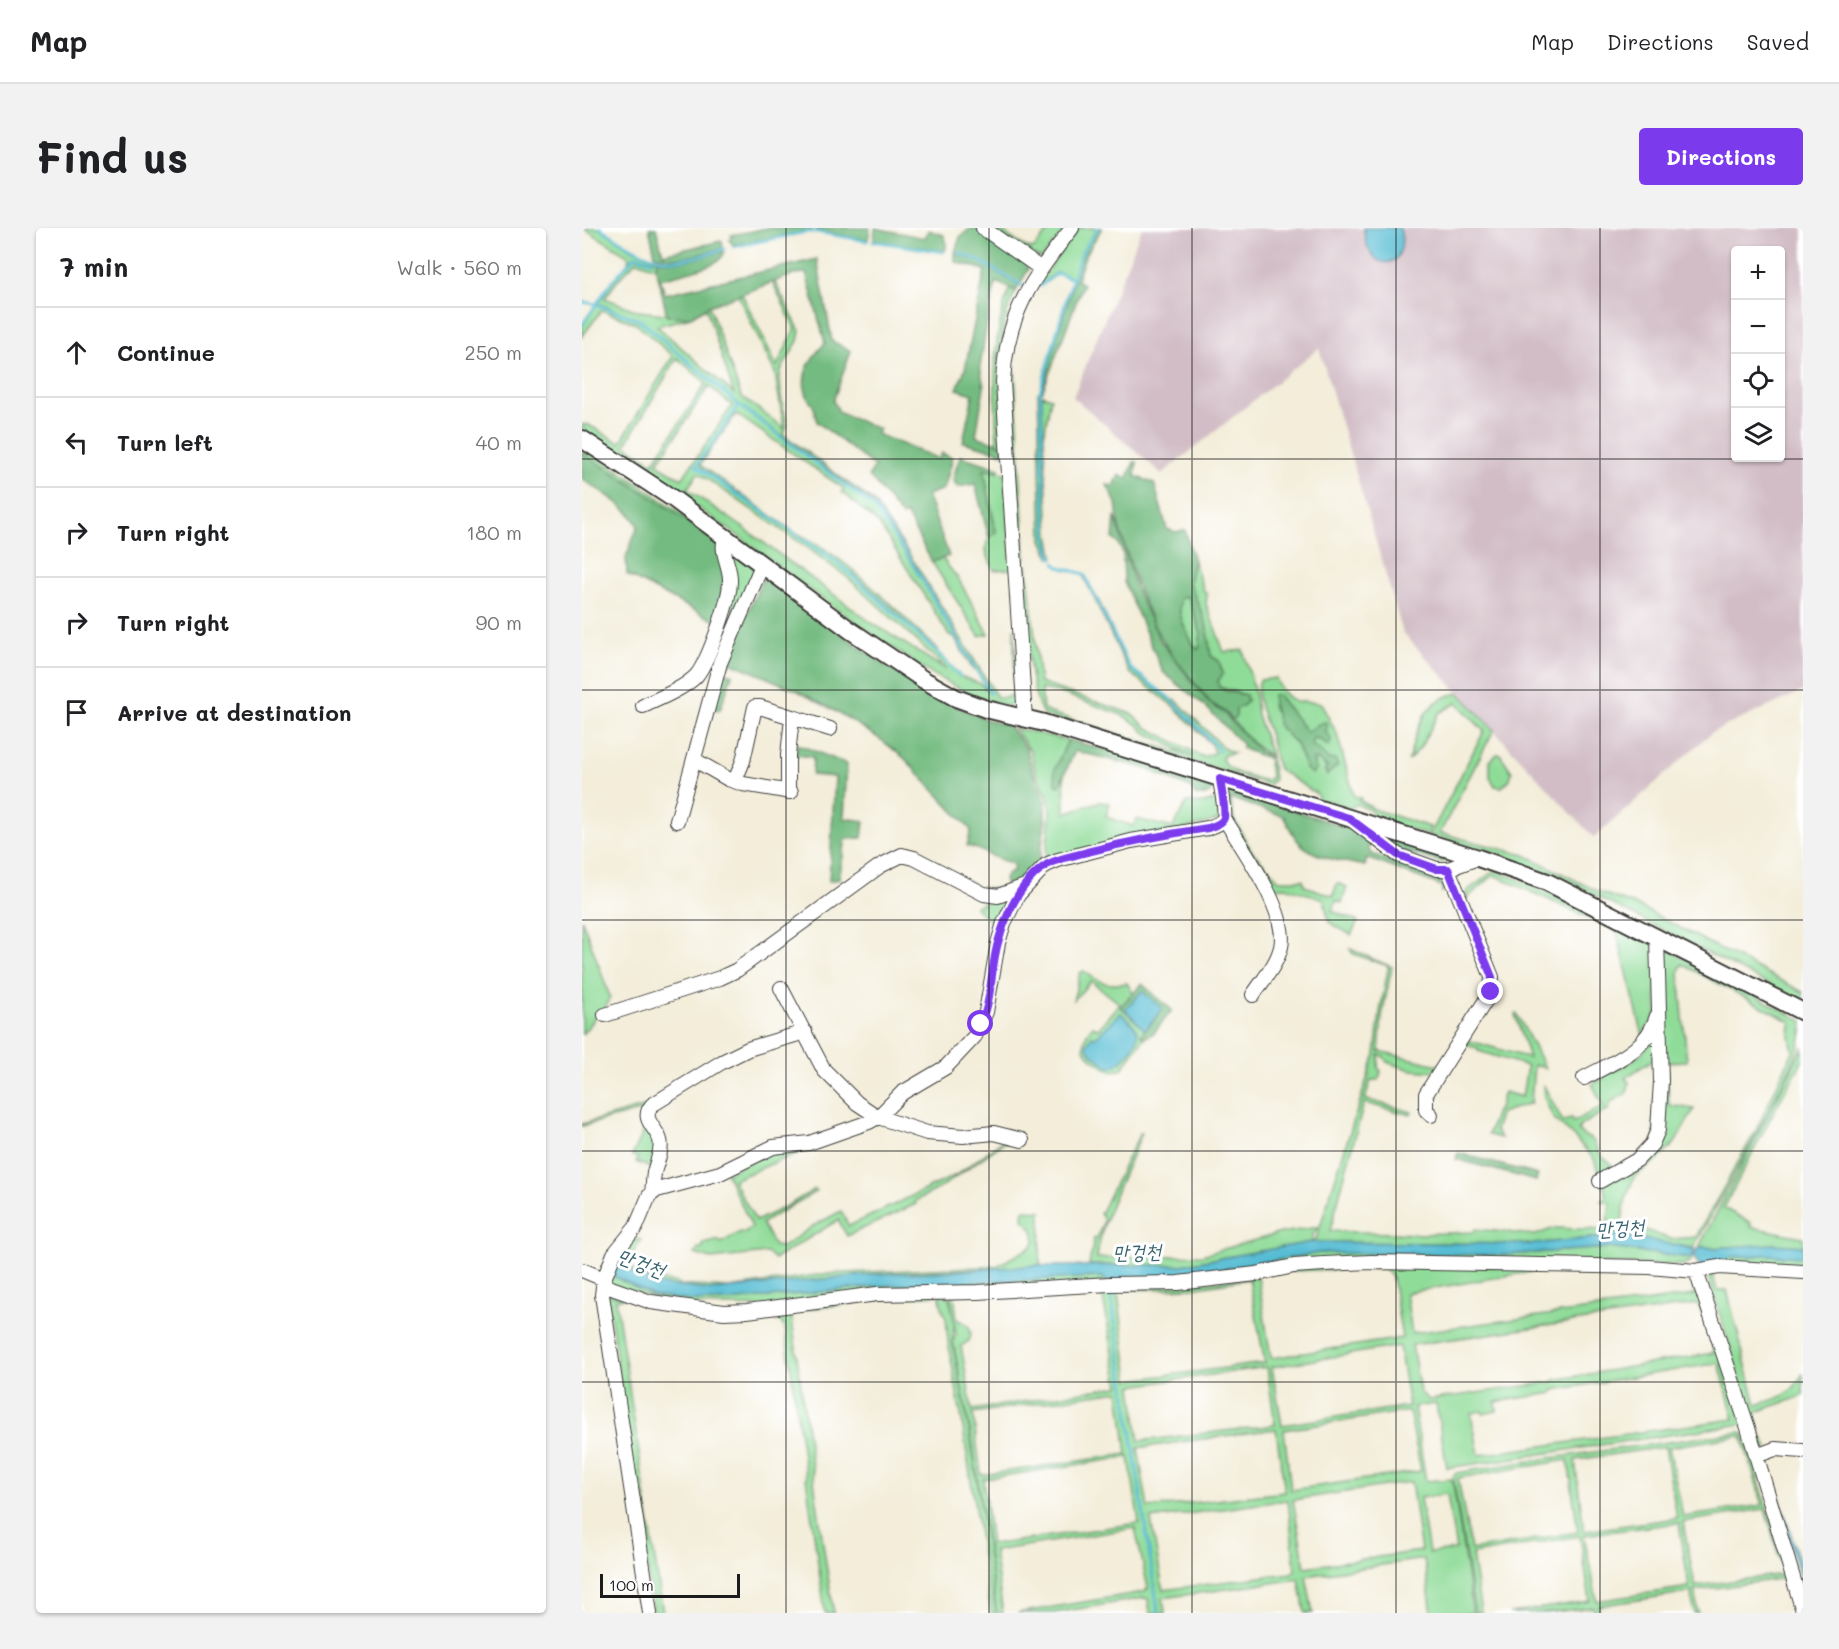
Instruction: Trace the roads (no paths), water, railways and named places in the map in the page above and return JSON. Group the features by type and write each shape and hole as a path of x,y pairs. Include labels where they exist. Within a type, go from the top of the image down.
{"main road":[{"path":"582,439 651,483 850,630 956,698 1478,858 1555,886 1803,1012"}],"street":[{"path":"983,228 1040,268"},
{"path":"1025,719 1003,382 1005,361 1011,326 1022,300 1040,268 1072,228"},
{"path":"643,706 690,681 700,671 722,616 730,581 723,547 725,538"},
{"path":"677,821 720,663 762,565"},
{"path":"735,781 743,761 755,707 830,729"},
{"path":"695,760 720,775 743,784 790,792 788,755 792,718"},
{"path":"1220,779 1224,818 1271,898 1282,926 1283,937 1278,956 1253,995"},
{"path":"652,1192 720,1173 773,1147 809,1143 878,1117 902,1093 946,1067 975,1036 986,1012 996,951 1004,922 1018,895 1046,865 1131,841 1208,828 1224,818"},
{"path":"1349,818 1398,855 1437,869 1448,869 1478,858"},
{"path":"605,1015 720,978 737,970 868,873 896,857 914,858 984,894 998,896 1025,886"},
{"path":"1431,1115 1426,1110 1426,1094 1480,1011 1492,986 1492,977 1448,869"},
{"path":"1599,1181 1637,1160 1655,1137 1661,1109 1657,938"},
{"path":"781,988 824,1070 857,1103 878,1117 927,1133 963,1136 994,1133 1022,1140"},
{"path":"1584,1078 1640,1047 1653,1029 1659,1006"},
{"path":"650,1613 602,1295 604,1280 614,1254 636,1227 652,1192 653,1175 661,1141 647,1118 649,1109 670,1093 748,1049 805,1032"},
{"path":"582,1270 651,1302 724,1312 877,1294 1178,1283 1256,1274 1294,1266 1371,1262 1696,1271 1719,1267 1803,1272"},
{"path":"1696,1271 1803,1611"},
{"path":"1756,1456 1776,1449 1803,1451"}],"water":[{"path":"1364,228 1400,228 1402,243 1399,254 1394,260 1379,261 1372,254 1366,243"},
{"path":"1142,991 1163,1009 1145,1030 1125,1010"},
{"path":"1121,1013 1137,1031 1136,1042 1129,1053 1110,1068 1093,1055 1086,1046 1092,1036 1096,1037"},
{"path":"1615,1233 1695,1249 1692,1258 1608,1248 1504,1255 1319,1253 1188,1275 1105,1281 1103,1277 892,1285 728,1301 693,1301 653,1296 609,1274 613,1263 656,1284 710,1290 877,1274 1041,1265 1181,1265 1312,1242 1531,1244 1614,1236"},
{"path":"1773,1244 1803,1246 1803,1257 1768,1255 1731,1257 1700,1269 1694,1258 1701,1247"},
{"path":"1767,1458 1803,1574 1803,1585 1764,1459"}],"waterway":[{"path":"600,228 647,255 668,260 689,259 724,249"},
{"path":"1052,558 1046,537 1040,392 1081,254 1098,228"},
{"path":"733,247 814,232"},
{"path":"816,232 867,241"},
{"path":"873,241 943,252"},
{"path":"958,253 976,259 1023,286"},
{"path":"582,325 612,281 635,256 652,261"},
{"path":"1040,286 1058,273 1073,279"},
{"path":"582,302 596,304 641,321 739,405 873,506 908,556 990,693"},
{"path":"739,405 696,466 838,563 937,652 960,676"},
{"path":"1055,563 1059,567 1084,574 1130,668 1173,701 1217,747 1219,752"},
{"path":"1110,1288 1158,1613"}],"water label":[{"name":"만겅천","path":"1620,1228"},
{"name":"만겅천","path":"1137,1252"},
{"name":"만겅천","path":"641,1263"}]}
